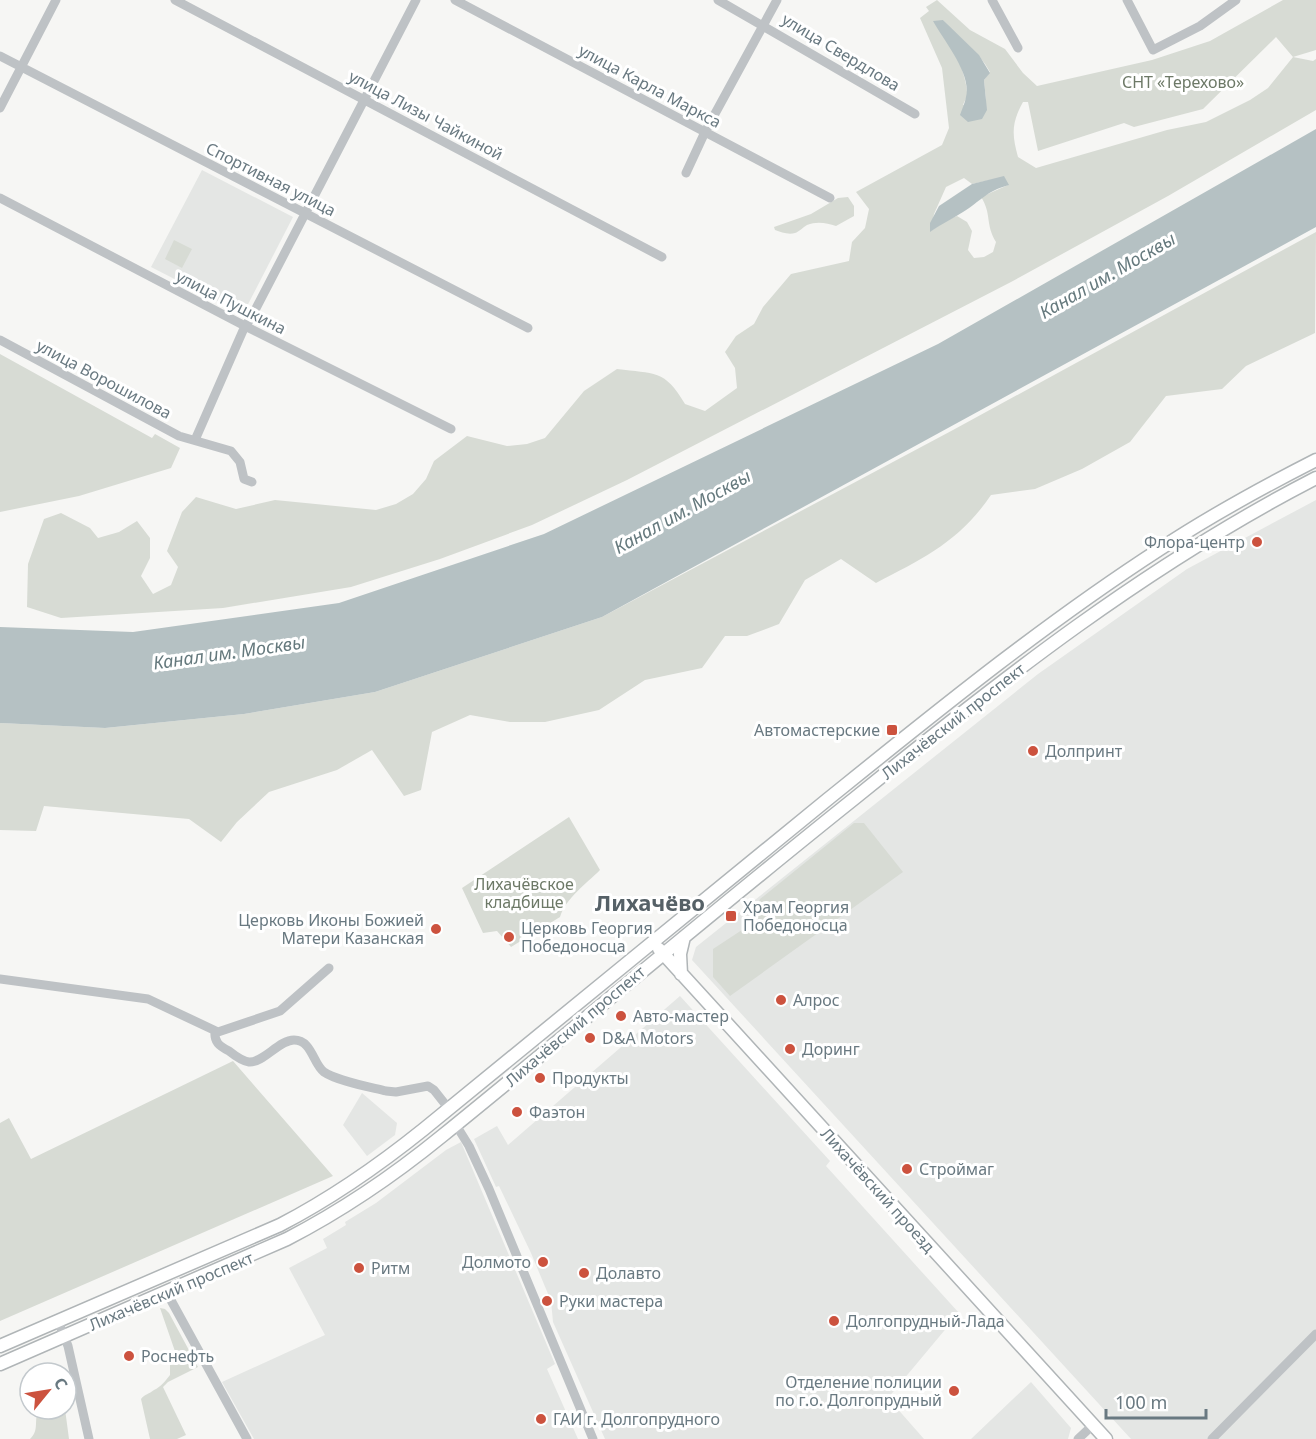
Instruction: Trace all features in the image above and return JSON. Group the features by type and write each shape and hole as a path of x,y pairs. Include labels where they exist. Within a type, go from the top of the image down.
{"main road":[{"name":"Лихачёвский проспект","path":"0,1346 227,1249 311,1208 370,1171 908,734 1075,607 1162,547 1316,460"},
{"name":"Лихачёвский проспект","path":"0,1364 255,1254 319,1223 380,1184 456,1125 949,722 1113,599 1210,537 1316,478"},
{"path":"637,975 661,968 681,974 680,954 684,937"},
{"name":"Лихачёвский проезд","path":"652,941 1106,1439"}],"street":[{"path":"0,108 56,0"},
{"name":"улица Лизы Чайкиной","path":"175,0 662,257"},
{"path":"195,440 245,326 417,0"},
{"name":"улица Карла Маркса","path":"455,0 830,198"},
{"name":"улица Свердлова","path":"718,0 915,114"},
{"path":"686,173 705,132 777,0"},
{"path":"992,0 1018,48"},
{"path":"1127,0 1153,50 1200,26 1236,0"},
{"name":"Спортивная улица","path":"0,56 528,328"},
{"name":"улица Пушкина","path":"0,198 245,326 451,429"},
{"name":"улица Ворошилова","path":"0,340 179,436 231,451 240,462 244,479 252,482"},
{"path":"0,979 148,999 218,1032 280,1011 329,968"},
{"path":"215,1031 214,1038 219,1046 247,1061 258,1059 290,1041 297,1040 308,1047 326,1074 386,1091 428,1086 449,1109"},
{"path":"456,1125 469,1146 489,1189 593,1439"},
{"path":"167,1293 247,1439"},
{"path":"58,1321 68,1346 88,1439"},
{"path":"1212,1439 1316,1334"},
{"path":"1078,1439 1093,1425"}],"shaded area":[{"path":"202,170 293,217 243,314 151,267"},
{"path":"1316,500 1316,1439 1131,1439 692,960 696,947 1038,674 1187,569"},
{"path":"680,996 830,1161 826,1166 959,1313 888,1398 924,1439 605,1439 553,1322 551,1301 531,1253 474,1139 497,1126 508,1145"},
{"path":"362,1093 397,1123 395,1135 367,1156 343,1125"},
{"path":"461,1142 555,1364 547,1369 578,1439 254,1439 222,1382 325,1335 289,1268 327,1248 323,1239 346,1225 345,1222 376,1203 446,1150"},
{"path":"1031,1382 1071,1428 1068,1439 971,1439"}],"green space":[{"name":"СНТ «Терехово»","path":"937,0 970,30 1005,49 1023,73 1037,86 1152,60 1210,41 1283,0 1316,0 1316,50 1293,57 1313,61 1316,59 1316,110 1168,196 1011,282 627,480 532,525 440,559 351,587 223,608 61,618 27,607 28,564 44,519 61,513 90,528 98,538 119,532 137,521 150,538 150,558 141,576 153,594 171,585 178,567 167,551 182,512 196,497 236,509 275,500 376,510 396,504 413,494 426,479 434,461 467,436 507,446 527,444 545,438 584,391 617,369 657,375 671,384 685,404 705,411 737,388 735,368 725,352 736,336 754,324 763,307 791,274 849,261 852,242 865,228 869,209 856,192 942,145 949,128 942,68 920,18 929,11 926,7","holes":["943,20 980,58 990,72 984,80 986,100 963,105 967,96 965,79","1276,37 1293,57 1268,88 1250,100 1206,122 1167,130 1036,168 1018,157 1014,130 1016,117 1023,102 1028,102 1038,151 1124,123 1134,127 1203,109","1004,177 1008,185 981,197 996,242 993,252 984,257 974,258 968,250 972,231 967,222 957,216 931,231 934,214 946,187 964,178 972,184"]},
{"path":"848,197 854,206 854,216 836,226 814,223 792,234 775,230 774,227 811,214 838,198"},
{"path":"1316,232 1315,333 1246,366 1222,389 1166,396 1130,442 1082,469 1035,489 991,495 967,525 940,547 876,583 841,559 805,580 779,624 747,636 725,636 702,668 645,680 599,710 545,722 510,722 470,715 432,732 421,790 404,796 372,750 337,770 269,792 237,822 221,842 189,819 44,806 36,831 0,830 0,723 105,728 244,714 375,692 602,617 953,430"},
{"path":"174,240 192,249 182,268 165,259"},
{"path":"0,354 152,438 155,434 180,448 171,468 79,496 0,512"},
{"name":"Лихачёвское кладбище","path":"569,817 600,870 572,897 560,917 511,947 497,931 483,933 462,888"},
{"path":"854,823 864,823 903,872 730,996 713,977 713,949 748,926 760,899"},
{"path":"233,1061 333,1176 0,1321 0,1123 9,1118 31,1159"},
{"path":"160,1308 169,1313 198,1367 168,1382 163,1387 186,1435 177,1439 150,1439 141,1399 163,1383 170,1375 170,1364 178,1360"},
{"path":"36,1421 67,1421 69,1439 30,1439 36,1429"}],"water":[{"path":"943,20 979,55 990,73 984,80 987,110 982,119 968,122 960,115 967,88 961,68 933,21"},
{"name":"Канал им. Москвы","path":"1316,129 1316,227 602,617 375,692 244,714 105,728 0,723 0,627 133,632 339,603 544,534 938,344"},
{"path":"1004,176 1009,185 989,193 930,232 930,223 939,206 972,184"}],"place":[{"name":"Флора-центр","path":"1257,542"},
{"name":"Автомастерские","path":"892,730"},
{"name":"Долпринт","path":"1033,751"},
{"name":"Храм Георгия Победоносца","path":"731,916"},
{"name":"Церковь Иконы Божией Матери Казанская","path":"436,929"},
{"name":"Церковь Георгия Победоносца","path":"509,937"},
{"name":"Алрос","path":"781,1000"},
{"name":"Авто-мастер","path":"621,1016"},
{"name":"D&A Motors","path":"590,1038"},
{"name":"Доринг","path":"790,1049"},
{"name":"Продукты","path":"540,1078"},
{"name":"Фаэтон","path":"517,1112"},
{"name":"Строймаг","path":"907,1169"},
{"name":"Долмото","path":"543,1262"},
{"name":"Ритм","path":"359,1268"},
{"name":"Долавто","path":"584,1273"},
{"name":"Руки мастера","path":"547,1301"},
{"name":"Долгопрудный-Лада","path":"834,1321"},
{"name":"Роснефть","path":"129,1356"},
{"name":"Отделение полиции по г.о. Долгопрудный","path":"954,1391"},
{"name":"ГАИ г. Долгопрудного","path":"541,1419"}],"district":[{"name":"Лихачёво","path":"650,902"}]}
